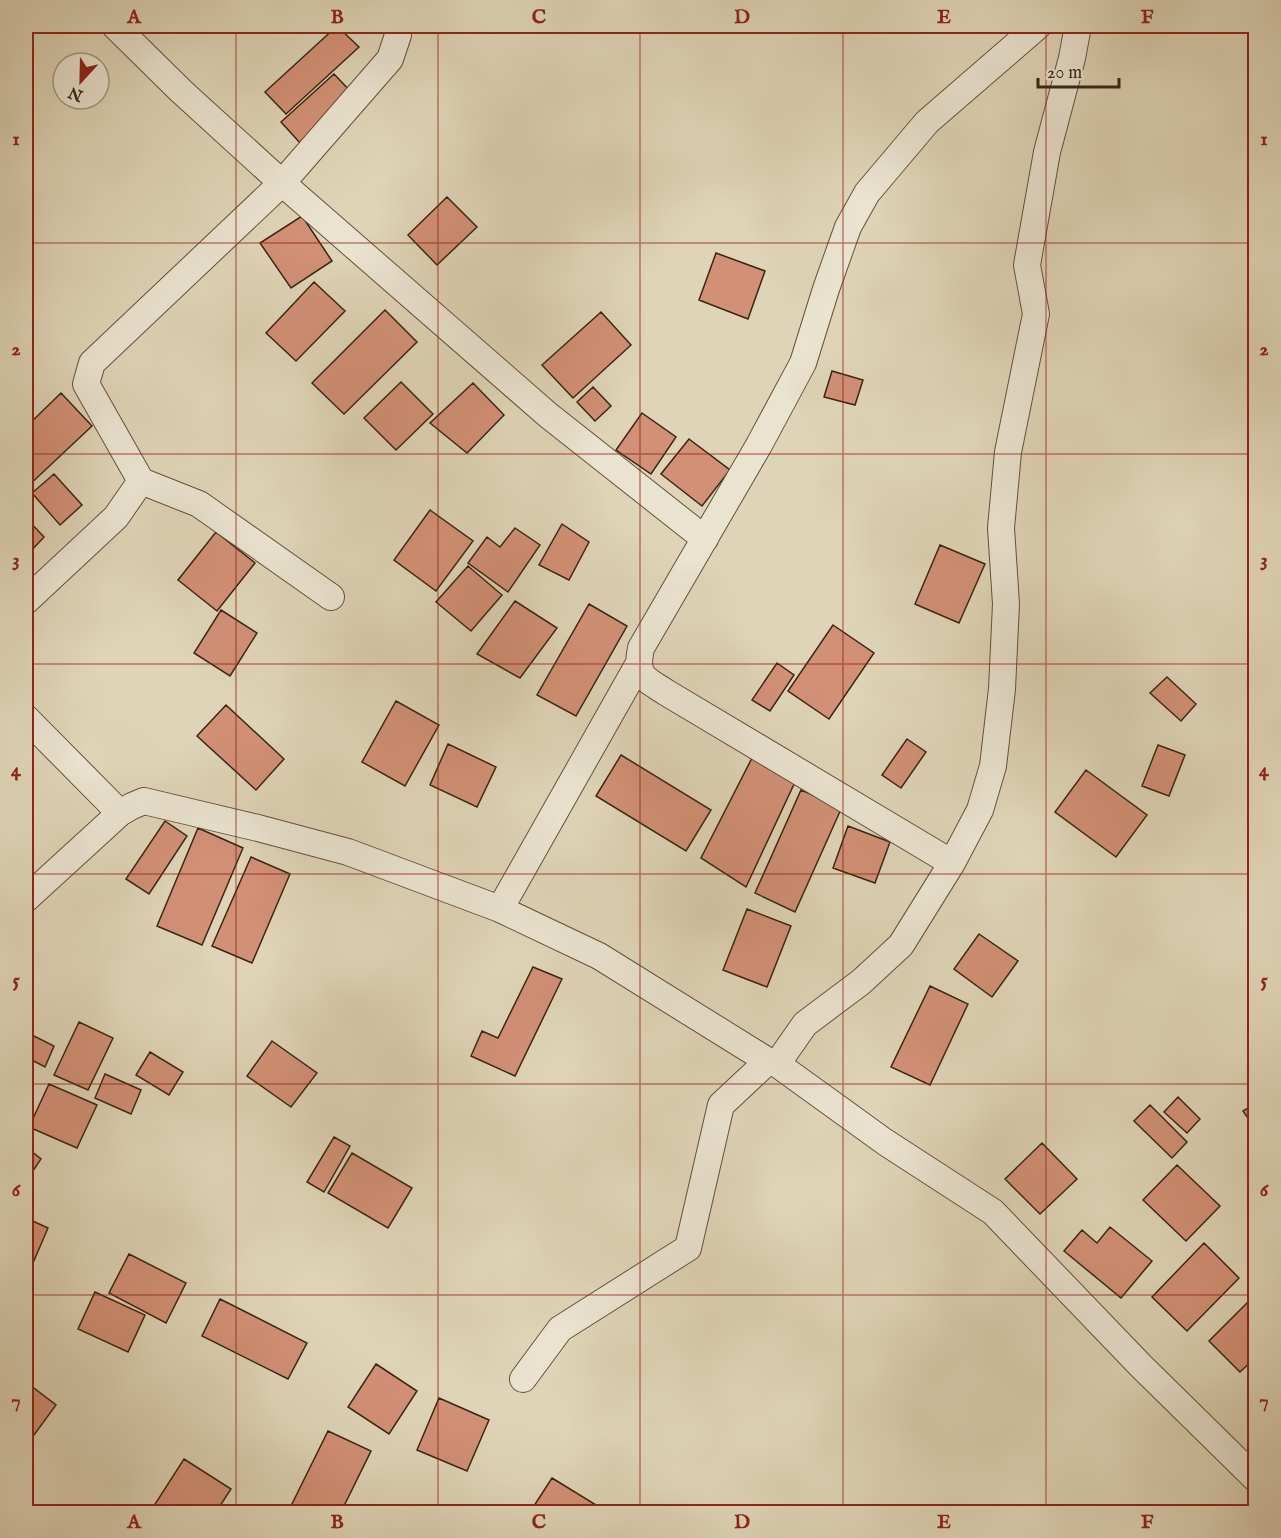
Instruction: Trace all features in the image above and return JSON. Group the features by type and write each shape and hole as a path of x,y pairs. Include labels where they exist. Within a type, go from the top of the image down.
{"street":[{"path":"115,26 181,91 282,183 548,415 705,539"},
{"path":"331,597 199,504 141,481 86,384 92,363 282,183 390,59 398,35 398,26"},
{"path":"500,909 638,665 641,648 759,445 803,363 848,227 867,193 927,122 1038,26"},
{"path":"524,1379 560,1329 688,1248 721,1105 773,1062 805,1024 861,982 901,945 952,863 980,810 993,766 1002,689 1006,604 1001,528 1008,452 1036,314 1027,266 1047,152 1072,58 1078,26"},
{"path":"26,602 116,518 141,481"},
{"path":"638,665 644,678 667,693 952,863"},
{"path":"26,718 120,813"},
{"path":"26,899 120,813 144,801 348,852 500,909 599,956 773,1062 885,1142 993,1212 1142,1366 1256,1479"}],"building":[{"path":"337,26 359,47 286,114 265,92"},
{"path":"334,74 354,95 301,144 281,122"},
{"path":"447,197 477,227 437,265 408,235"},
{"path":"302,216 332,261 291,288 260,243"},
{"path":"716,253 765,271 748,319 699,300"},
{"path":"314,282 345,311 296,361 266,333"},
{"path":"385,310 417,342 344,414 312,383"},
{"path":"601,312 631,345 573,398 542,365"},
{"path":"832,371 863,380 855,405 824,397"},
{"path":"401,382 433,414 396,450 364,418"},
{"path":"473,383 504,415 467,453 430,423"},
{"path":"593,387 611,406 595,421 577,402"},
{"path":"61,393 92,426 26,488 26,427"},
{"path":"642,413 676,437 651,474 616,450"},
{"path":"689,439 730,470 702,506 661,474"},
{"path":"54,474 82,505 60,525 32,493"},
{"path":"430,510 473,541 436,591 394,560"},
{"path":"26,518 44,537 26,556"},
{"path":"562,524 589,542 569,580 539,565"},
{"path":"515,528 540,545 508,592 468,563 487,537 500,547"},
{"path":"216,532 255,563 217,611 178,580"},
{"path":"940,545 985,564 959,623 915,604"},
{"path":"468,566 502,595 471,631 436,602"},
{"path":"515,601 557,628 520,678 477,654"},
{"path":"589,604 627,626 576,716 537,695"},
{"path":"221,610 257,633 230,676 194,653"},
{"path":"833,625 874,653 829,719 788,691"},
{"path":"777,663 794,675 770,711 752,700"},
{"path":"1167,677 1196,704 1181,721 1150,693"},
{"path":"396,701 439,725 405,786 362,762"},
{"path":"226,705 284,759 256,790 197,736"},
{"path":"907,739 926,752 901,788 882,775"},
{"path":"448,744 496,767 477,807 430,785"},
{"path":"1158,745 1185,755 1169,796 1142,786"},
{"path":"621,755 711,810 686,851 596,796"},
{"path":"753,756 795,782 746,887 701,858"},
{"path":"1086,770 1147,815 1116,857 1055,812"},
{"path":"801,790 842,807 795,912 755,893"},
{"path":"165,821 187,836 149,894 126,879"},
{"path":"848,826 890,842 875,883 833,868"},
{"path":"198,828 243,848 202,945 157,926"},
{"path":"251,857 290,874 252,963 212,946"},
{"path":"747,909 791,926 767,987 723,970"},
{"path":"979,934 1018,961 992,997 954,969"},
{"path":"533,967 562,979 515,1076 471,1056 482,1031 498,1038"},
{"path":"930,986 968,1004 930,1085 891,1067"},
{"path":"79,1022 113,1038 88,1090 54,1075"},
{"path":"26,1032 54,1046 45,1067 26,1057"},
{"path":"272,1041 317,1073 291,1107 247,1076"},
{"path":"150,1052 183,1072 169,1095 136,1075"},
{"path":"105,1074 141,1090 131,1114 95,1098"},
{"path":"49,1084 97,1105 77,1148 29,1127"},
{"path":"1178,1097 1200,1119 1187,1133 1164,1112"},
{"path":"1256,1103 1256,1130 1243,1111"},
{"path":"1150,1105 1187,1142 1172,1158 1134,1121"},
{"path":"334,1137 350,1146 324,1192 307,1182"},
{"path":"1042,1143 1077,1179 1040,1214 1005,1179"},
{"path":"26,1147 41,1159 26,1181"},
{"path":"352,1153 412,1188 388,1228 328,1193"},
{"path":"1177,1165 1220,1206 1186,1241 1143,1200"},
{"path":"26,1218 48,1228 33,1263 26,1260"},
{"path":"1110,1227 1152,1261 1121,1298 1064,1251 1082,1230 1097,1243"},
{"path":"1204,1243 1239,1278 1187,1331 1152,1297"},
{"path":"129,1254 186,1283 166,1323 109,1293"},
{"path":"95,1292 145,1315 128,1352 78,1329"},
{"path":"1256,1294 1256,1357 1240,1372 1209,1341"},
{"path":"220,1299 307,1343 288,1379 202,1336"},
{"path":"376,1364 417,1391 389,1434 348,1407"},
{"path":"26,1382 56,1405 26,1446"},
{"path":"439,1398 489,1420 467,1471 417,1450"},
{"path":"328,1431 371,1451 341,1512 288,1512"},
{"path":"184,1459 231,1489 216,1512 150,1512"},
{"path":"552,1478 601,1508 599,1512 530,1512"}]}
